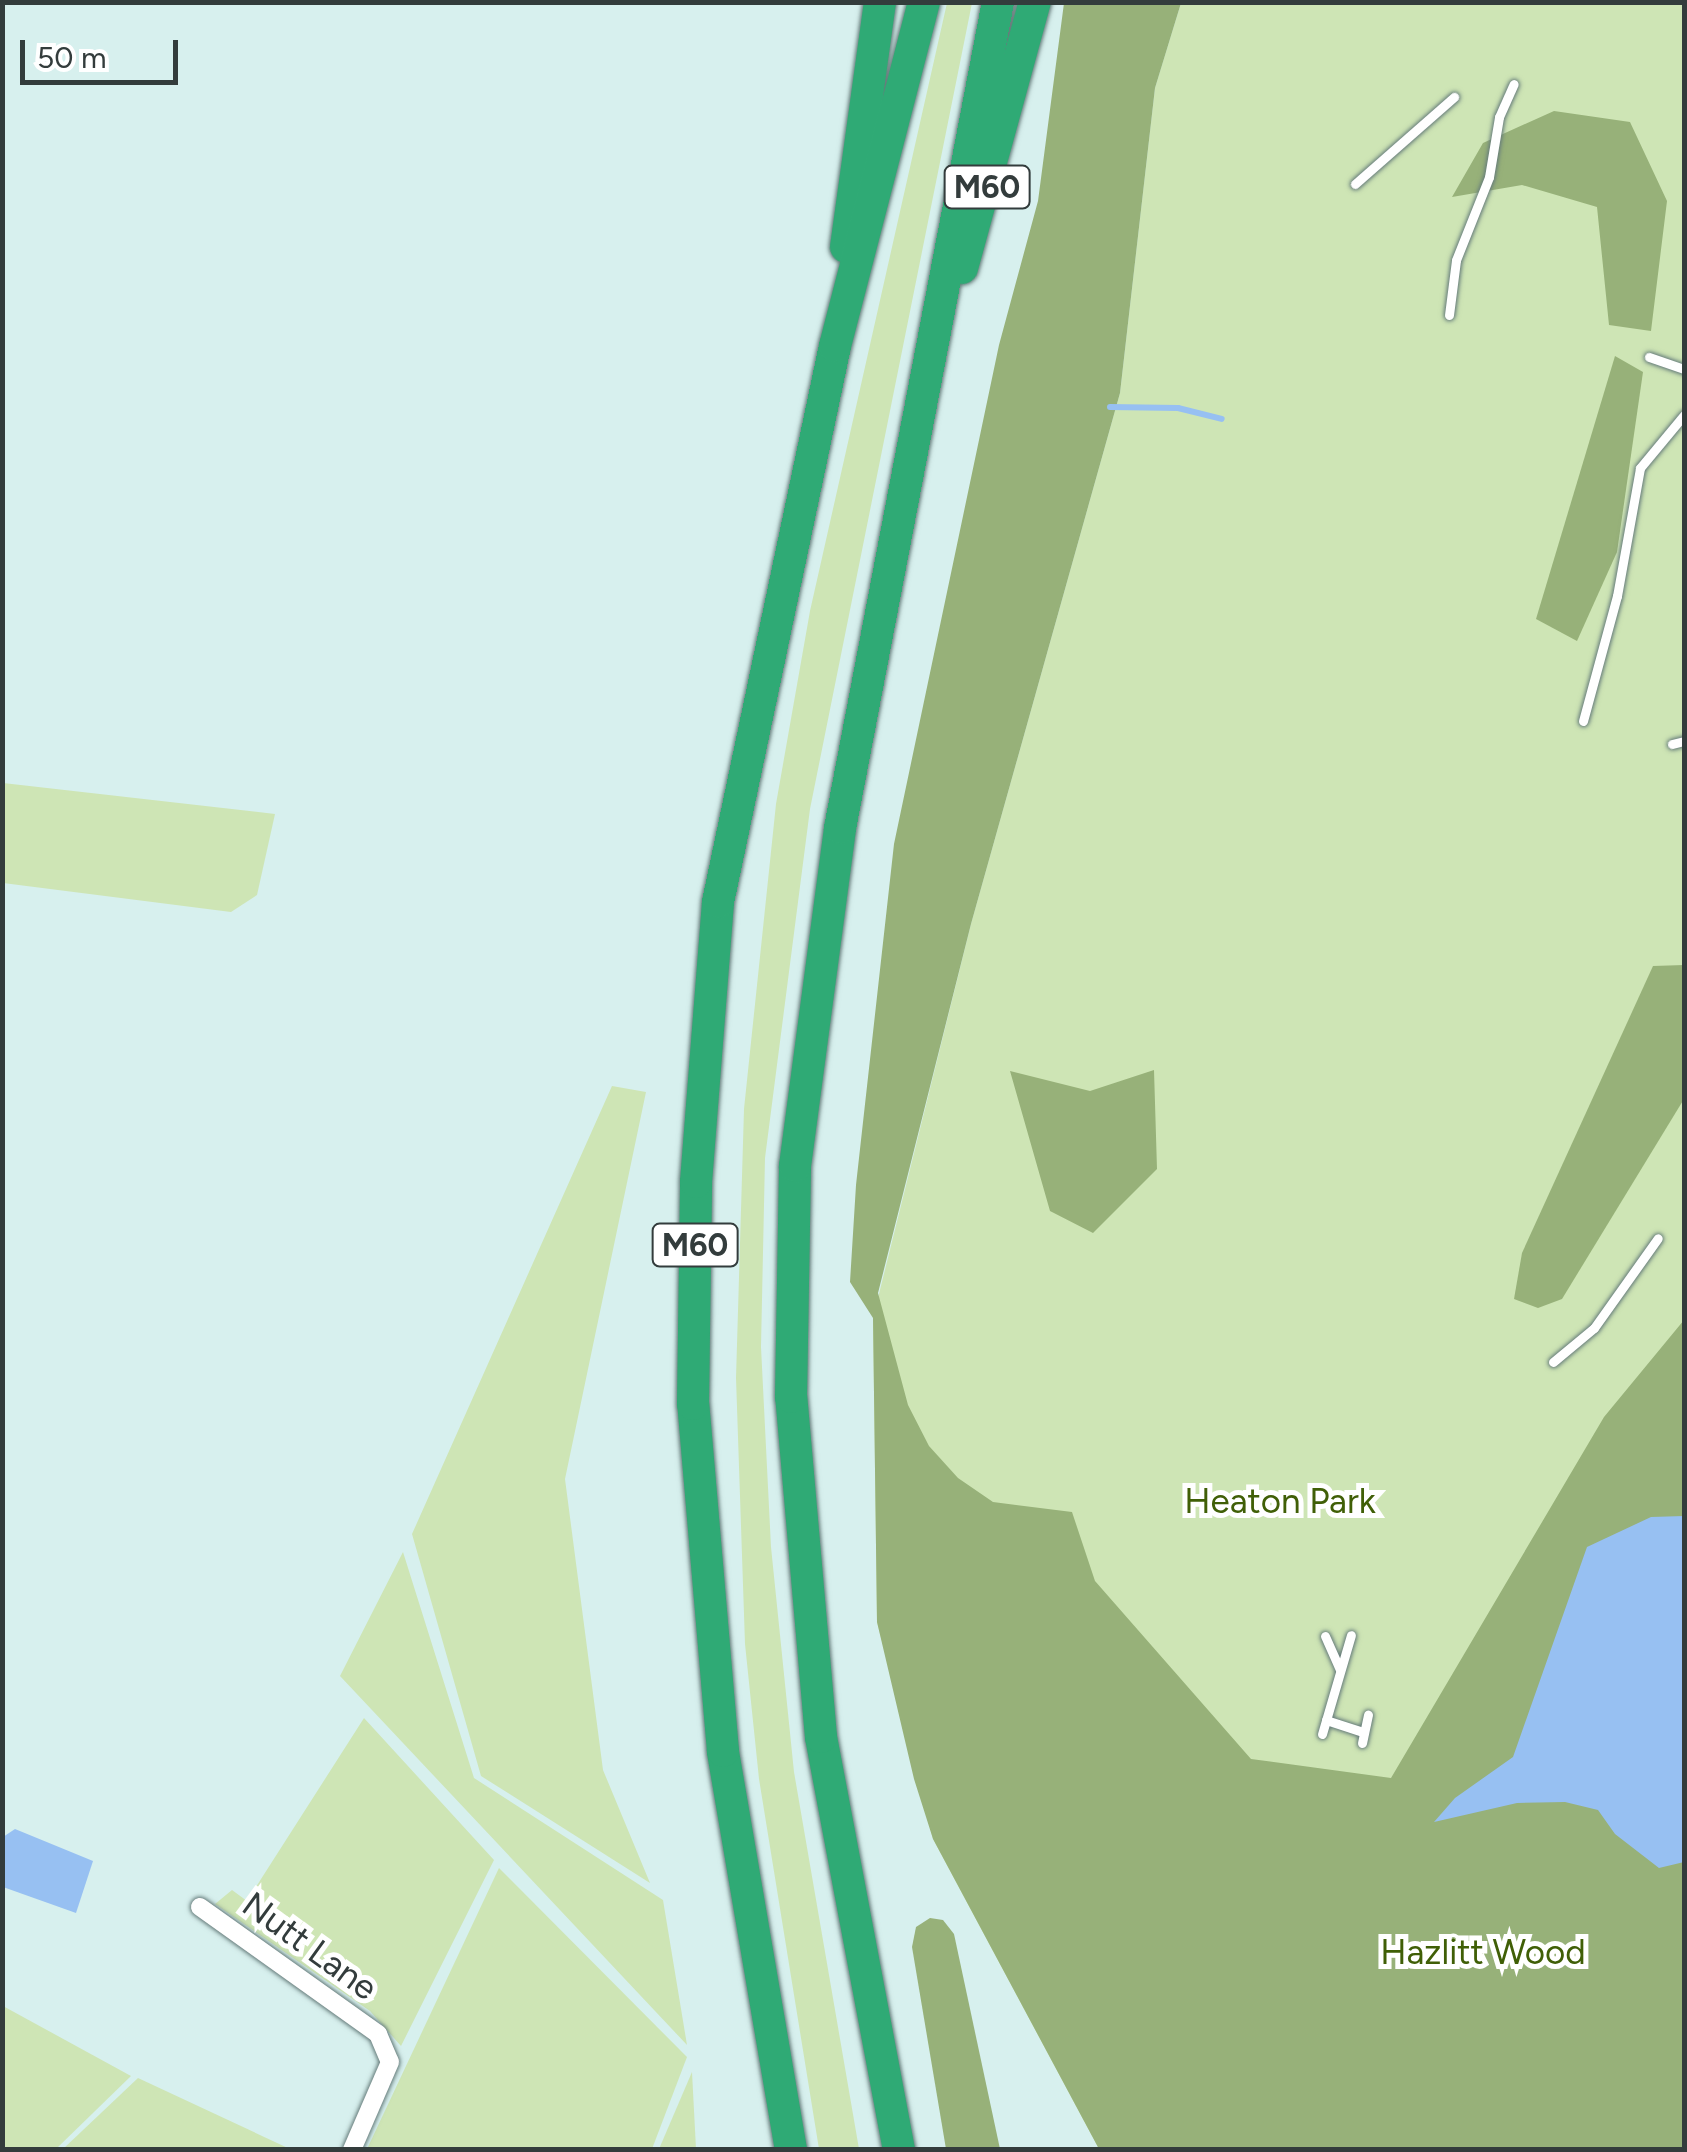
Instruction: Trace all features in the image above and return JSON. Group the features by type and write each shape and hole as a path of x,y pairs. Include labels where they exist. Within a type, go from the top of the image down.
{"highway":[{"name":"M60","path":"835,346 862,100 880,2"},
{"name":"M60","path":"791,2150 723,1751 693,1404 696,1182 718,902 835,346 924,2"},
{"name":"M60","path":"899,2150 821,1737 791,1397 795,1166 813,1007 840,828 998,2"},
{"name":"M60","path":"926,368 978,224 1034,2"}],"street":[{"name":"Nutt Lane","path":"200,1907 378,2034 390,2062 352,2150"}],"lane":[{"path":"1448,314 1456,260 1489,177 1499,117 1514,84"},
{"path":"1355,184 1454,97"},
{"path":"1649,357 1684,369"},
{"path":"1583,721 1618,596 1640,468 1684,415"},
{"path":"1672,744 1684,742"},
{"path":"1553,1362 1594,1328 1658,1238"},
{"path":"1322,1734 1351,1634"},
{"path":"1324,1636 1340,1670"},
{"path":"1326,1720 1363,1737 1368,1715"}],"green space":[{"path":"947,3 972,3 810,809 765,1158 761,1347 771,1547 794,1772 859,2149 819,2149 759,1779 745,1644 736,1378 744,1109 776,804 810,611"},
{"name":"Hazlitt Wood","path":"1064,3 1181,3 1155,88 1120,393 971,924 878,1293 908,1405 929,1446 958,1478 993,1502 1072,1512 1095,1581 1251,1759 1391,1778 1604,1417 1684,1320 1684,2149 1099,2149 933,1839 914,1779 877,1622 873,1318 850,1282 856,1185 894,844 999,345 1038,201"},
{"name":"Heaton Park","path":"1181,3 1684,3 1684,2149 1099,2149 933,1839 877,1622 873,1318 971,924 1120,393 1155,88"},
{"path":"1554,111 1630,122 1667,201 1651,331 1609,325 1597,207 1522,185 1452,197 1483,143"},
{"path":"1615,356 1643,372 1617,552 1577,641 1536,619"},
{"path":"3,783 275,814 257,895 231,912 3,883"},
{"path":"1684,965 1684,1099 1562,1299 1538,1308 1514,1299 1522,1253 1653,966"},
{"path":"1154,1070 1157,1169 1093,1233 1050,1211 1010,1071 1090,1091"},
{"path":"612,1086 646,1092 565,1479 603,1770 650,1883 481,1776 412,1534"},
{"path":"403,1552 474,1778 663,1900 687,2045 340,1676"},
{"path":"364,1718 494,1860 401,2046 370,2011 215,1904 232,1890 247,1901"},
{"path":"499,1868 687,2057 652,2149 367,2149"},
{"path":"930,1918 943,1920 954,1934 1000,2149 946,2149 912,1947 916,1927"},
{"path":"3,2006 131,2076 56,2149 3,2149"},
{"path":"692,2072 696,2149 659,2149"},
{"path":"138,2078 290,2149 63,2149"}],"water":[{"path":"1684,1516 1684,1862 1659,1868 1615,1834 1598,1810 1565,1802 1517,1803 1434,1822 1455,1798 1513,1757 1587,1547 1651,1517"},
{"path":"15,1829 93,1861 76,1913 3,1887 3,1837"}],"waterway":[{"path":"1110,407 1178,408 1222,419"}]}
